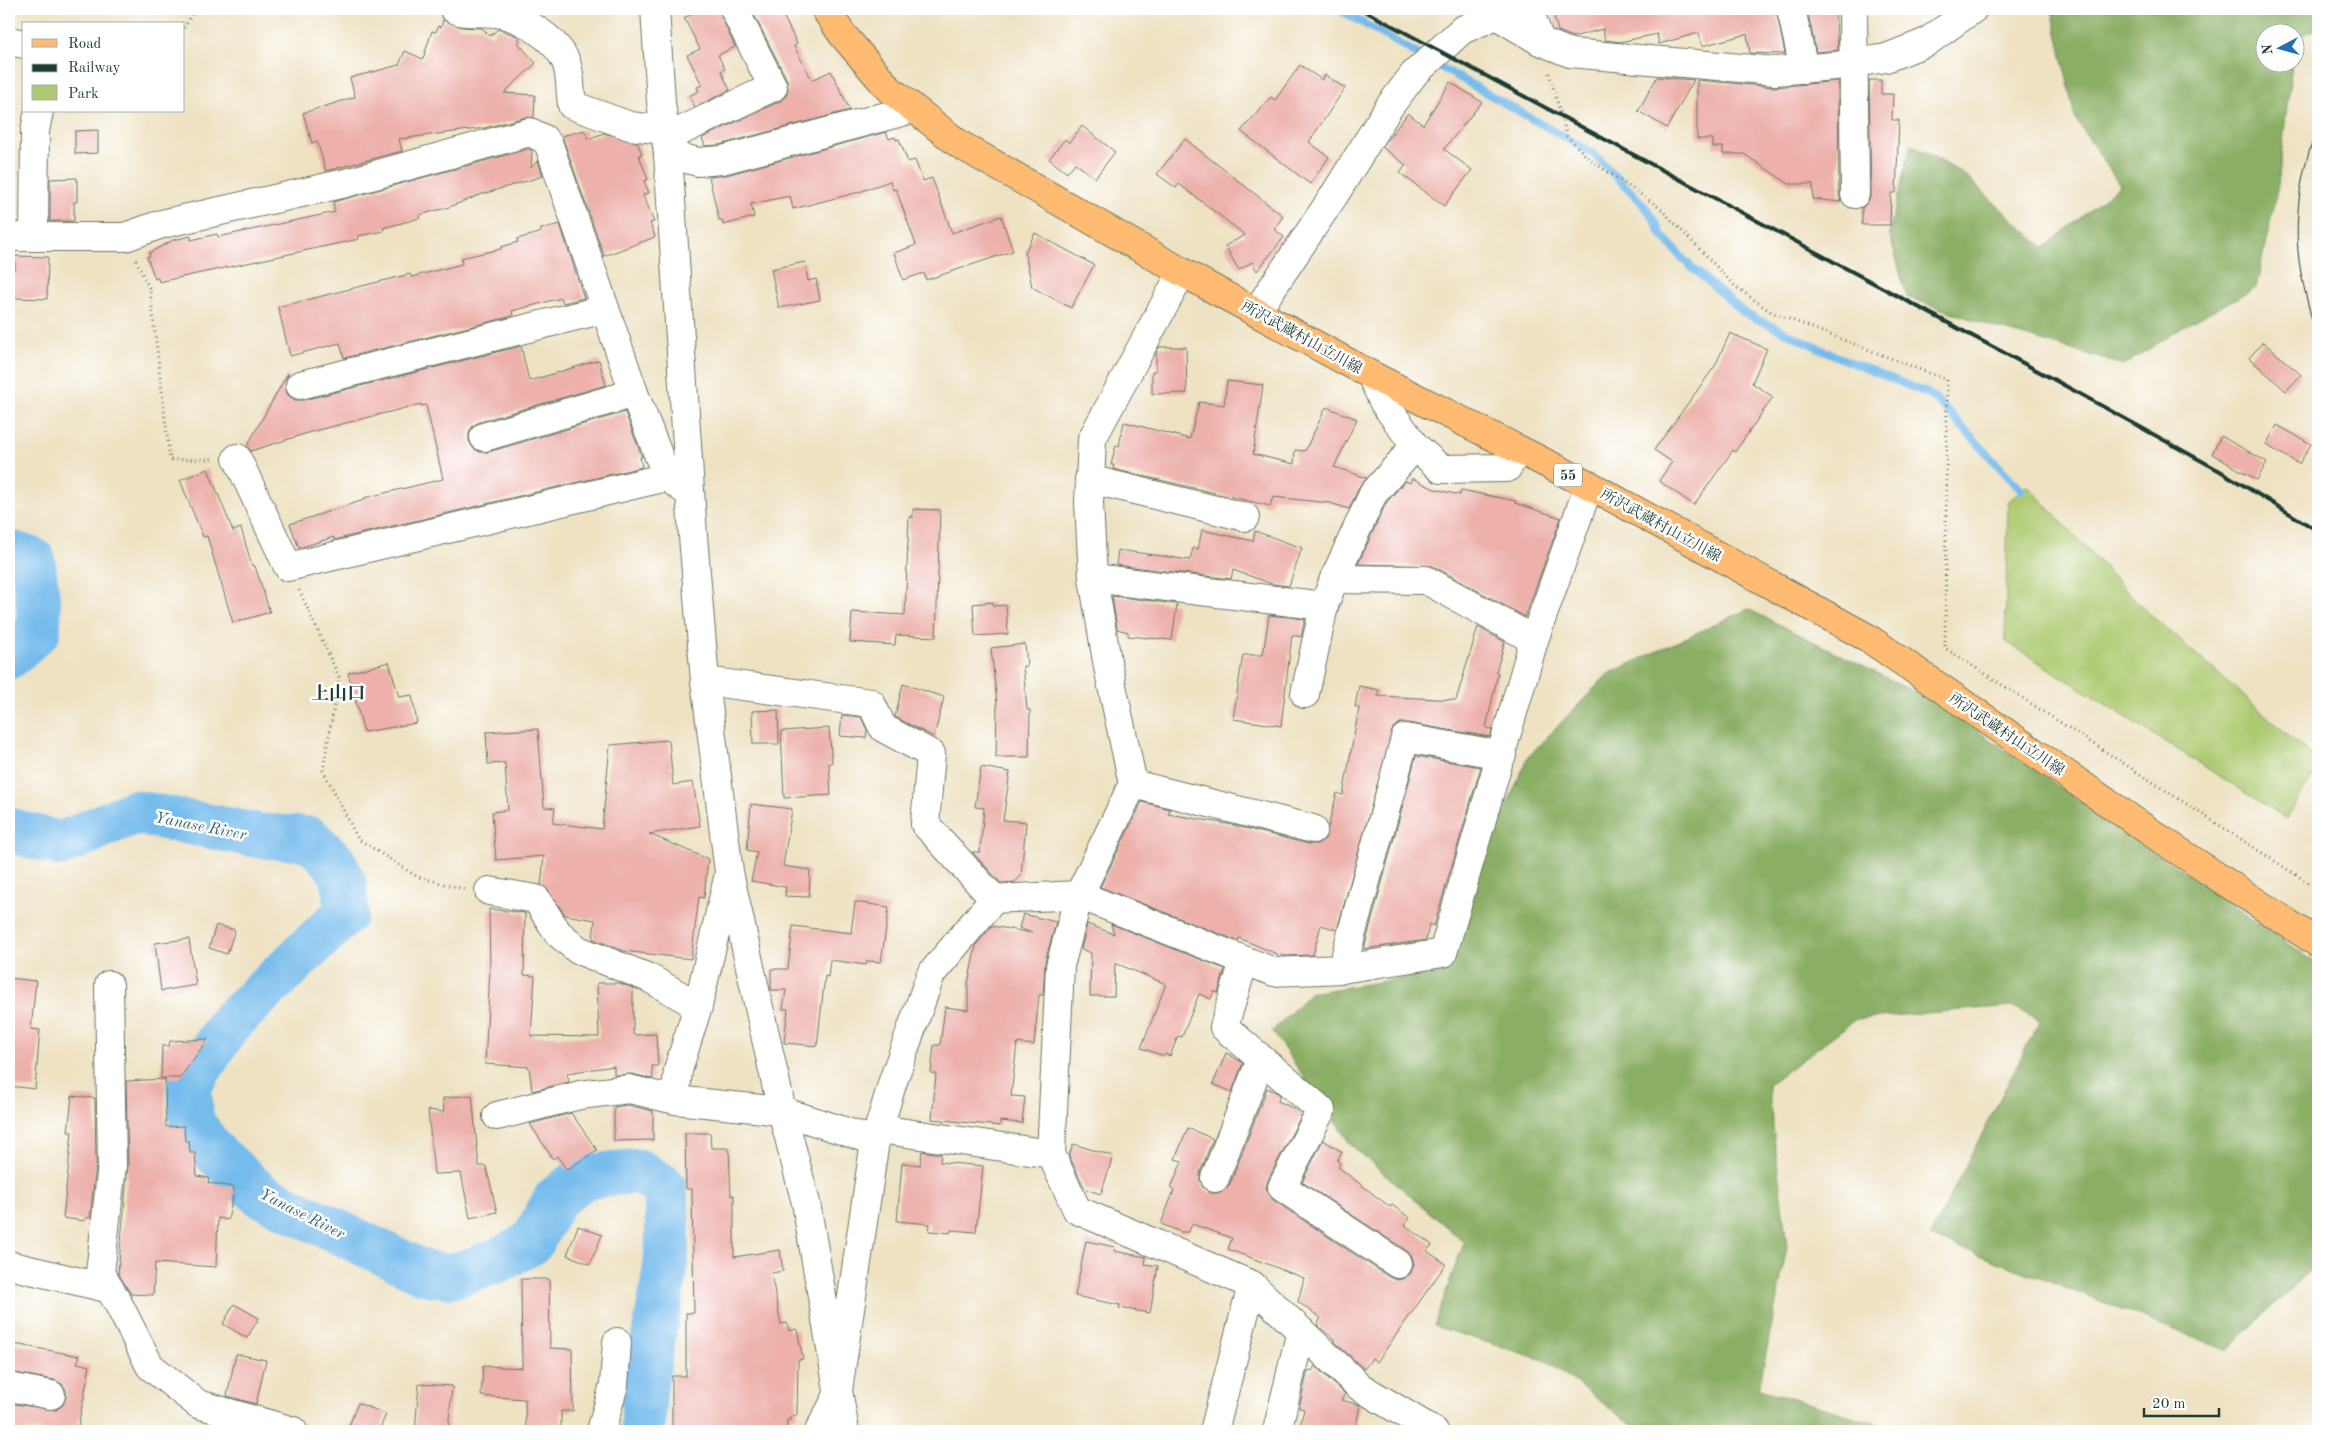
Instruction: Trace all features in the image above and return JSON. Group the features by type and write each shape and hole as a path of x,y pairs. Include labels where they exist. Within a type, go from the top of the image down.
{"main road":[{"name":"所沢武蔵村山立川線","path":"825,9 865,63 889,89 960,144 1182,272 1371,375 1589,486 1868,638 2159,838 2318,943"}],"street":[{"path":"454,9 462,13 494,11 514,16 553,43 566,62 572,105 544,139"},
{"path":"655,9 705,681 729,872 782,1111 806,1204 837,1396 845,1431"},
{"path":"666,141 773,87 734,9"},
{"path":"1529,9 1540,40"},
{"path":"1791,9 1804,68"},
{"path":"1853,9 1855,194"},
{"path":"1256,312 1334,197 1389,107 1414,74 1462,30 1500,12 1540,40 1570,54 1775,70 1855,63 1886,58 1927,42 1973,9"},
{"path":"9,41 22,44"},
{"path":"572,105 666,141 698,162 722,160 913,109"},
{"path":"39,112 21,237 125,238 162,224 346,183 530,132 544,139 549,145 634,393 667,477 690,494"},
{"path":"1182,272 1092,439 1089,479 1093,578 1108,667 1133,784 1079,895 1060,966 1051,1154 1077,1210 1252,1285 1360,1387 1434,1431"},
{"path":"300,385 605,309"},
{"path":"1371,375 1384,403 1415,446 1440,469 1507,468 1519,450"},
{"path":"484,437 634,393"},
{"path":"1305,694 1324,606 1334,579 1373,494 1415,446"},
{"path":"237,458 288,567 667,477"},
{"path":"1089,479 1245,517"},
{"path":"819,1431 837,1396 877,1135 893,1081 931,974 994,898 1079,895 1274,972 1342,969 1443,953 1534,640 1589,486"},
{"path":"1093,578 1324,606"},
{"path":"1334,579 1426,580 1534,640"},
{"path":"705,681 871,703 883,728 931,754 925,824 994,898"},
{"path":"1342,969 1406,738 1502,755"},
{"path":"1133,784 1312,829"},
{"path":"676,1100 678,1070 698,1006 729,872"},
{"path":"489,891 536,899 558,934 578,950 649,978 698,1006"},
{"path":"1244,961 1224,1026 1321,1110 1282,1187 1398,1264"},
{"path":"109,985 112,1165 100,1273 150,1366 198,1404 293,1431"},
{"path":"1214,1178 1261,1058"},
{"path":"497,1116 580,1095 629,1089 676,1100 782,1111 877,1135 1051,1154"},
{"path":"9,1265 110,1289"},
{"path":"1214,1431 1252,1285"},
{"path":"1277,1431 1301,1331"},
{"path":"601,1431 614,1385 617,1342"},
{"path":"9,1386 51,1395"}],"path":[{"path":"185,26 195,9"},
{"path":"1540,40 1567,136 1589,159 1659,207 1735,286 1772,312 1947,380 1945,648 2318,888"},
{"path":"125,238 150,290 170,460 237,458"},
{"path":"288,567 339,677 323,770 358,839 418,877 456,888 489,891"}],"green space":[{"path":"2052,9 2318,9 2318,27 2304,35 2304,22 2254,22 2254,72 2291,72 2278,185 2256,288 2191,322 2124,365 1991,326 1907,297 1889,233 1911,144 1962,173 2044,248 2120,185 2075,118"},
{"path":"2027,485 2143,608 2318,761 2318,768 2286,818 2005,641 2008,502"},
{"path":"1748,609 1937,703 2318,964 2318,1262 2227,1350 1930,1236 2040,1020 2012,1006 1856,1019 1768,1085 1787,1247 1759,1389 1903,1431 1640,1431 1547,1361 1434,1326 1464,1242 1351,1145 1272,1031 1310,993 1442,972 1443,953 1528,757 1608,674"}],"building":[{"path":"702,9 718,9 735,47 718,55 725,69 721,71 730,90 695,107 689,96 699,91 697,87 702,85 687,55 700,49 684,18"},
{"path":"751,9 780,9 797,44 794,46 812,80 831,71 850,110 719,145 705,146 702,138 780,101 786,96 788,89 787,80"},
{"path":"1552,9 1776,9 1785,54 1750,53 1747,34 1702,46 1699,33 1659,44 1657,34 1620,42 1605,40 1603,29 1573,37 1558,31"},
{"path":"1807,9 1835,9 1838,50 1816,52"},
{"path":"443,20 461,27 482,28 490,36 498,29 517,36 520,40 518,43 536,63 504,93 535,95 534,118 526,117 485,128 399,139 402,151 326,171 317,141 312,143 303,113 355,97 350,78 399,65 405,51 423,59 432,31 436,32 438,26 441,27"},
{"path":"1300,65 1322,80 1325,75 1345,88 1309,142 1329,157 1310,184 1241,131 1271,97 1275,100"},
{"path":"1657,77 1694,80 1667,128 1638,111"},
{"path":"1697,80 1774,87 1838,81 1839,194 1841,202 1813,199 1813,184 1789,184 1744,154 1723,154 1723,147 1713,147 1713,139 1697,139"},
{"path":"1869,80 1881,80 1881,94 1893,94 1892,120 1899,120 1896,193 1891,193 1890,225 1862,225 1862,208 1868,202 1871,194"},
{"path":"1450,82 1482,102 1444,149 1472,170 1444,206 1400,173 1406,165 1382,147 1408,113 1423,125"},
{"path":"1082,126 1115,152 1095,178 1075,163 1067,173 1049,159 1065,139 1069,143"},
{"path":"98,130 98,153 75,154 75,131"},
{"path":"584,130 588,139 604,133 637,142 642,154 639,155 648,180 644,181 649,193 643,195 654,222 650,223 655,237 604,256 562,136"},
{"path":"886,132 889,139 895,137 896,140 899,139 908,162 915,160 923,181 932,178 952,233 1001,216 1013,251 926,280 924,273 903,280 894,253 916,245 896,189 893,190 890,181 859,192 793,209 790,196 751,204 754,217 723,225 722,220 719,220 709,177 726,175"},
{"path":"1185,139 1283,216 1274,229 1284,237 1257,271 1252,262 1239,270 1225,246 1245,235 1179,184 1176,188 1157,174"},
{"path":"528,149 532,151 531,168 538,160 543,176 419,215 420,218 383,228 384,231 358,236 359,239 159,282 158,278 155,279 147,257 150,256 149,253 173,240 191,236 191,240 217,234 218,237 335,212 333,202"},
{"path":"77,178 77,202 74,202 74,221 50,221 50,179"},
{"path":"560,224 584,298 563,303 561,298 512,311 513,316 344,358 340,343 290,356 278,307 410,274 411,277 462,264 461,258 501,249 501,247 518,242 517,239 539,233 541,229"},
{"path":"1035,233 1094,265 1071,308 1032,287 1025,252"},
{"path":"15,256 48,257 47,299 14,298 14,295 9,295 9,270 15,269"},
{"path":"805,262 808,281 816,279 820,300 779,308 771,269"},
{"path":"1730,333 1767,349 1752,383 1773,397 1735,452 1733,450 1694,505 1659,481 1672,462 1654,450 1715,366"},
{"path":"2263,342 2301,375 2286,391 2249,358"},
{"path":"521,346 529,381 599,360 606,385 479,422 472,427 469,433 469,441 473,448 480,452 488,452 625,412 642,457 640,457 642,467 334,540 334,537 299,548 290,524 364,500 364,498 443,479 426,405 421,406 421,404 314,431 251,451 247,446 288,373 285,388 288,395 295,400 304,400"},
{"path":"1159,347 1186,347 1187,393 1152,394 1152,371 1156,371 1156,353"},
{"path":"1227,381 1263,385 1253,454 1294,464 1295,450 1305,451 1326,407 1357,419 1334,467 1367,478 1359,487 1349,509 1330,503 1273,497 1270,506 1113,469 1114,465 1111,465 1116,445 1119,446 1124,422 1190,439 1199,402 1224,405"},
{"path":"2277,425 2311,444 2299,464 2266,445"},
{"path":"2221,436 2267,462 2257,480 2212,454"},
{"path":"208,469 233,531 241,528 252,566 255,566 270,612 233,623 207,536 203,537 180,480"},
{"path":"1412,478 1434,489 1460,495 1461,490 1516,501 1515,503 1561,518 1525,617 1433,566 1358,564 1386,503 1405,481 1410,483"},
{"path":"913,509 940,510 936,637 896,635 895,645 850,642 852,612 905,615 909,517 913,517"},
{"path":"1202,530 1253,541 1255,531 1302,548 1289,586 1272,584 1233,570 1231,579 1116,565 1118,550 1190,560 1193,548 1198,549"},
{"path":"1112,596 1177,604 1172,640 1128,636 1128,632 1117,629"},
{"path":"993,602 993,606 1006,605 1008,634 975,636 973,604"},
{"path":"1269,615 1305,619 1301,637 1292,635 1281,726 1233,719 1243,655 1263,655"},
{"path":"1478,627 1505,642 1496,672 1498,673 1486,728 1492,729 1490,737 1408,723 1400,723 1393,728 1337,930 1321,925 1313,955 1285,956 1277,954 1239,938 1238,941 1100,887 1142,802 1170,809 1168,814 1228,824 1309,844 1318,844 1325,839 1337,793 1343,795 1359,708 1355,707 1359,686 1379,690 1378,696 1456,700"},
{"path":"1025,644 1027,666 1023,666 1027,710 1030,710 1029,757 996,757 997,704 991,648"},
{"path":"389,662 399,697 412,695 417,723 364,732 348,673"},
{"path":"903,684 944,697 934,737 895,717"},
{"path":"778,710 779,744 753,744 752,711"},
{"path":"842,715 861,717 867,730 866,738 840,736"},
{"path":"829,728 832,763 829,763 831,795 784,798 781,731"},
{"path":"538,729 544,807 555,808 553,823 602,829 610,745 669,740 673,785 693,782 700,826 649,834 708,859 704,898 699,897 691,959 624,951 593,939 595,920 565,915 549,891 541,885 544,856 496,860 492,812 508,810 505,763 488,764 486,732"},
{"path":"1416,756 1481,767 1434,926 1429,924 1426,940 1364,949"},
{"path":"981,767 1010,772 1003,820 1026,822 1021,876 1015,882 1001,883 972,852 980,852 984,808 975,807"},
{"path":"751,804 792,809 783,866 810,870 809,897 785,896 786,887 751,881 757,852 747,850"},
{"path":"855,902 889,907 881,962 867,961 866,965 830,960 828,977 825,976 817,1046 784,1043 788,1009 783,1009 786,990 771,990 771,969 788,969 793,926 851,933"},
{"path":"489,909 525,913 524,975 535,976 531,1036 599,1037 597,983 618,983 633,988 633,1035 656,1034 658,1066 652,1066 653,1079 632,1074 614,1075 614,1066 567,1073 569,1082 532,1091 529,1067 485,1064 490,970"},
{"path":"1023,914 1056,922 1045,962 1043,995 1039,995 1034,1045 1017,1043 1011,1096 1025,1097 1022,1123 1000,1121 1000,1126 932,1119 936,1074 931,1073 934,1045 940,1045 945,1007 968,1010 968,984 976,945 992,926 1032,933 1019,928"},
{"path":"1087,924 1114,934 1111,924 1225,969 1218,993 1214,991 1211,999 1199,994 1182,1037 1178,1036 1170,1056 1165,1054 1164,1056 1141,1048 1166,984 1115,963 1114,996 1090,996 1091,953 1081,949"},
{"path":"216,925 235,930 227,954 209,948"},
{"path":"189,939 196,985 161,991 155,943"},
{"path":"9,978 36,981 31,1029 40,1030 35,1089 9,1086"},
{"path":"208,1039 180,1078 161,1078 162,1046 169,1046 170,1041"},
{"path":"1226,1053 1243,1063 1232,1092 1213,1084"},
{"path":"165,1079 166,1127 184,1126 185,1141 189,1141 190,1153 195,1153 197,1176 209,1178 208,1183 234,1187 234,1191 228,1220 218,1218 216,1267 155,1263 153,1295 131,1294 118,1273 128,1165 126,1081"},
{"path":"1267,1088 1280,1095 1278,1101 1295,1109 1301,1116 1268,1180 1266,1188 1273,1200 1389,1277 1398,1280 1405,1278 1411,1273 1414,1264 1412,1257 1407,1251 1302,1182 1323,1140 1342,1152 1337,1161 1340,1163 1338,1167 1390,1207 1392,1205 1410,1218 1405,1225 1432,1245 1427,1251 1446,1264 1377,1362 1372,1358 1364,1369 1317,1325 1321,1318 1298,1302 1304,1278 1228,1249 1232,1238 1192,1224 1189,1232 1181,1232 1161,1224 1174,1190 1171,1188 1182,1161 1175,1159 1188,1128 1213,1139 1200,1173 1203,1187 1210,1193 1224,1190 1230,1184"},
{"path":"472,1095 479,1166 486,1166 497,1212 470,1218 461,1173 434,1174 428,1110 444,1112 443,1098"},
{"path":"72,1096 95,1098 96,1164 90,1218 85,1218 85,1221 63,1218 72,1132 68,1132"},
{"path":"628,1105 653,1111 653,1140 614,1141 614,1107"},
{"path":"571,1113 597,1150 567,1170 557,1156 553,1159 530,1124"},
{"path":"685,1133 710,1133 711,1148 729,1148 731,1196 734,1195 734,1257 780,1250 783,1271 771,1273 781,1324 787,1323 789,1331 797,1329 803,1359 798,1360 797,1416 790,1417 790,1420 787,1420 787,1431 672,1431 672,1376 686,1376 686,1313 694,1313 692,1189 686,1189"},
{"path":"1073,1144 1113,1156 1101,1194 1085,1189 1069,1156"},
{"path":"922,1151 941,1154 940,1162 983,1166 976,1232 951,1230 950,1233 929,1231 930,1224 897,1221 902,1163 920,1165"},
{"path":"578,1226 602,1235 590,1264 567,1255"},
{"path":"1086,1241 1115,1247 1114,1251 1146,1257 1145,1264 1158,1266 1150,1313 1119,1308 1120,1305 1075,1296"},
{"path":"521,1279 549,1279 550,1348 572,1349 573,1411 561,1411 561,1431 526,1431 525,1399 481,1396 483,1366 522,1368"},
{"path":"234,1304 259,1318 247,1338 223,1324"},
{"path":"9,1343 80,1356 77,1363 90,1366 77,1431 9,1431 9,1403 56,1410 63,1405 66,1389 62,1384 54,1380 9,1372"},
{"path":"236,1354 266,1360 256,1404 227,1396"},
{"path":"1315,1366 1345,1394 1341,1400 1360,1405 1355,1431 1311,1431 1311,1429 1300,1427 1304,1409 1299,1408 1308,1370 1312,1371"},
{"path":"419,1384 452,1386 448,1431 415,1431"},
{"path":"358,1403 386,1414 379,1431 347,1431"}],"waterway":[{"path":"1338,9 1594,154 1641,202 1653,217 1661,234 1686,262 1744,313 1838,357 1929,394 1942,405 2021,490"},
{"name":"Yanase River","path":"9,552 33,560 39,612 38,631 9,657"},
{"name":"Yanase River","path":"9,830 61,844 134,812 260,836 310,839 334,862 345,885 346,913 228,1025 189,1086 192,1122 212,1150 261,1195 425,1273 449,1276 462,1273 497,1261 531,1243 556,1198 584,1177 638,1171 664,1187 668,1236 666,1260 645,1387 643,1431"}],"tram line":[{"path":"2318,130 2303,173 2297,221 2301,274 2318,345"}],"railway":[{"path":"1361,9 2051,378 2220,471 2318,531"}],"district":[{"name":"上山口","path":"338,693"}]}
